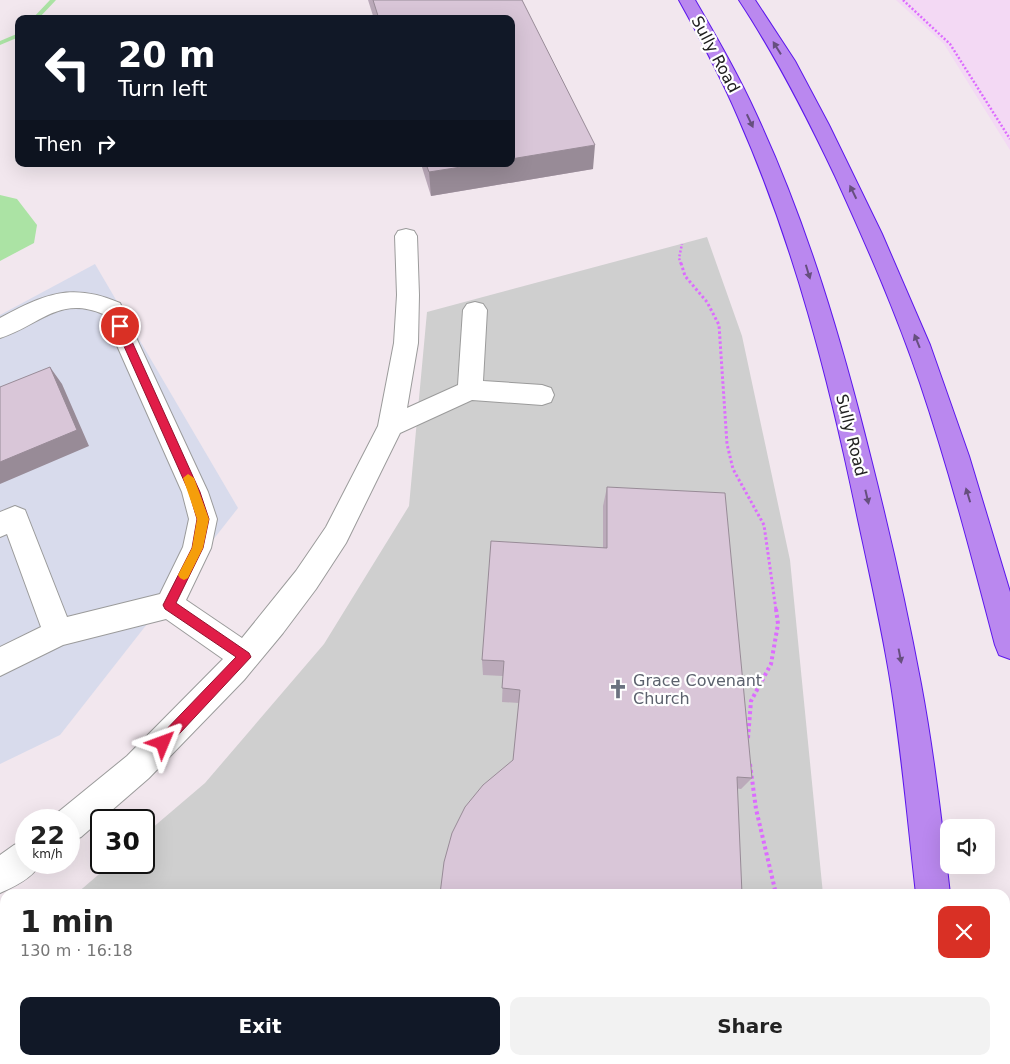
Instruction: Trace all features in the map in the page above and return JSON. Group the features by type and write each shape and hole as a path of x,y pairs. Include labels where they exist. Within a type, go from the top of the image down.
{"highway":[{"name":"Sully Road","path":"687,0 737,92 768,161 800,245 829,342 857,454 886,584 906,686 932,889"},
{"path":"746,0 781,54 813,110 866,220 918,344 950,436 1010,623"},
{"path":"983,542 1010,645"},
{"path":"906,686 919,889"}],"street":[{"path":"80,815 138,767 245,657 300,588 336,535 391,426 406,343 408,295 406,236"},
{"path":"0,328 32,310 69,299 85,299 102,303 112,309 195,492 203,519 198,548 169,605"},
{"path":"470,390 475,310"},
{"path":"391,426 470,390 542,395"},
{"path":"0,525 15,518 58,633"},
{"path":"0,662 58,633 169,605 245,657"},
{"path":"0,876 15,865"}],"path":[{"path":"903,0 950,44 1010,139"},
{"path":"682,244 679,258 685,276 707,302 718,325 727,444 733,468 764,525 778,624 771,664 751,701 747,741"},
{"path":"750,760 756,809 775,889"}],"shaded area":[{"path":"896,0 1010,0 1010,150 944,44"},
{"path":"0,195 17,199 37,225 34,243 0,261"},
{"path":"707,237 742,336 790,560 823,889 82,889 99,874 155,874 155,826 205,783 324,644 409,506 427,312"},
{"path":"95,264 238,508 60,735 0,764 0,315"}],"building":[{"path":"373,0 522,0 595,145 515,158 515,15 378,15"},
{"path":"427,167 461,167 429,172"},
{"path":"50,367 77,430 0,462 0,387"},
{"name":"Grace Covenant Church","path":"607,487 725,493 752,778 737,777 742,889 441,889 444,862 452,833 465,807 483,785 513,760 520,690 502,688 504,661 482,660 491,541 607,548"}],"waterway":[{"path":"39,15 53,0"},
{"path":"0,43 15,37"}],"slow traffic":[{"path":"184,575 198,548 203,519 195,492 188,478"}],"place":[{"name":"Grace Covenant Church","path":"618,689"}],"route":[{"path":"120,326 195,492 203,519 198,548 169,605 245,657 163,743"}]}
